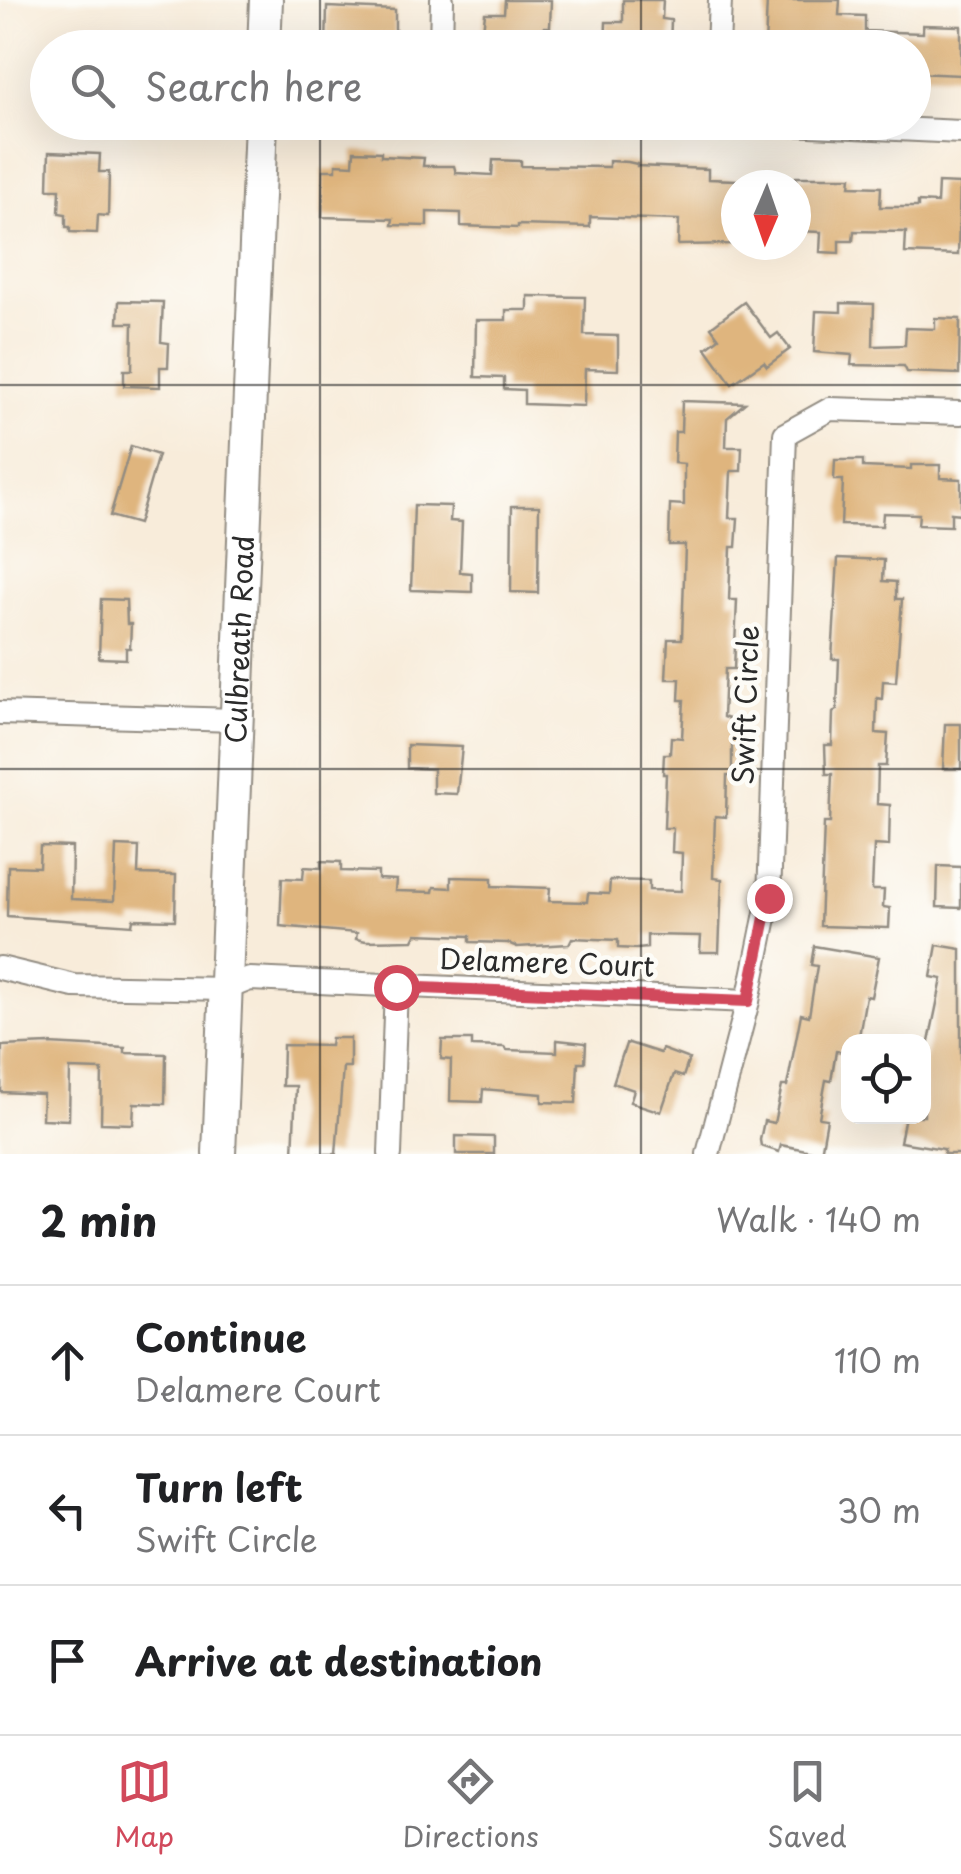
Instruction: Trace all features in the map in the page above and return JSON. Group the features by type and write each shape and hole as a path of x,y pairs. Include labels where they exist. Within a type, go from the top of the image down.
{"street":[{"path":"265,30 266,0"},
{"path":"441,30 442,0"},
{"path":"719,30 720,0"},
{"path":"931,131 961,132"},
{"name":"Culbreath Road","path":"219,1154 260,140"},
{"name":"Swift Circle","path":"708,1154 748,1001 769,898 785,434 830,409 961,414"},
{"path":"0,713 236,720"},
{"name":"Delamere Court","path":"0,968 74,986 225,989 250,980 748,1001"},
{"path":"390,1154 396,987"}],"building":[{"path":"505,0 551,0 550,27 544,30 483,30 485,13 504,13"},
{"path":"623,0 663,0 662,19 671,20 671,30 606,30 606,22 623,22"},
{"path":"767,0 840,0 839,15 865,16 865,30 766,30"},
{"path":"327,7 395,10 395,30 326,30"},
{"path":"923,25 961,26 961,75 931,74 931,30 923,30"},
{"path":"354,151 424,158 423,166 454,166 456,173 492,175 493,160 521,161 521,166 609,167 609,161 708,169 708,179 721,179 721,244 678,245 679,220 590,217 590,227 518,228 461,226 461,213 427,212 427,226 392,225 393,219 322,217 323,170 336,170 336,164 353,165"},
{"path":"49,152 100,154 99,172 109,172 108,216 98,215 97,233 70,232 70,227 66,227 66,214 59,213 60,189 48,189"},
{"path":"811,177 851,177 850,186 881,187 880,207 937,203 938,183 960,184 958,255 905,253 906,232 854,231 853,241 839,241 839,253 820,252 821,232 811,232"},
{"path":"528,296 585,297 584,335 618,336 618,370 585,369 584,406 524,404 524,390 504,389 504,378 475,377 476,320 506,320 506,310 528,310"},
{"path":"119,301 163,302 161,342 169,343 168,367 160,367 160,387 124,386 124,370 132,370 133,323 118,323"},
{"path":"744,302 771,338 778,333 790,349 732,384 706,348 719,338 711,327"},
{"path":"841,303 874,304 873,346 905,345 906,328 935,329 935,318 960,319 959,374 907,372 904,366 851,365 852,355 814,352 816,311 841,312"},
{"path":"682,401 745,403 727,418 726,447 742,447 741,471 731,471 729,518 738,518 736,547 731,547 729,600 737,600 734,669 725,669 723,717 732,720 732,767 731,776 727,776 726,817 715,816 713,878 722,879 719,952 700,952 701,936 647,935 647,948 637,949 618,948 618,940 572,938 569,944 517,947 508,943 470,942 470,936 416,934 413,940 366,941 356,939 357,933 280,926 282,878 303,879 304,867 321,868 321,861 341,862 341,871 378,872 378,879 396,880 395,891 433,892 434,887 451,888 451,877 492,878 492,886 550,888 549,901 587,902 588,893 609,894 610,880 649,881 649,890 681,891 682,853 672,852 673,828 664,828 663,774 664,754 670,754 671,737 682,738 684,700 679,700 680,679 666,679 668,639 682,639 685,545 669,545 670,504 684,505 684,464 674,463"},
{"path":"131,446 158,455 138,524 110,516"},
{"path":"835,460 863,460 863,467 911,469 911,465 940,465 940,478 961,479 961,514 951,513 951,526 918,525 919,514 883,513 882,526 841,525 843,480 834,480"},
{"path":"414,505 451,506 450,521 462,522 460,572 472,573 472,592 411,590"},
{"path":"512,506 539,506 538,593 511,592"},
{"path":"838,558 884,560 883,581 896,582 896,599 902,599 896,682 883,681 882,699 877,698 876,733 888,734 886,766 878,766 877,804 890,805 889,846 874,845 872,890 884,890 883,907 890,908 889,928 820,926 824,823 830,823 832,774 826,774 825,745 832,745 833,713 837,709 839,659 832,659"},
{"path":"101,599 126,600 127,624 131,624 126,659 99,658"},
{"path":"945,724 961,724 961,769 943,769"},
{"path":"407,745 462,747 457,794 433,793 433,769 407,768"},
{"path":"40,846 72,847 71,899 114,901 116,846 139,847 138,874 176,875 175,920 133,919 132,925 7,916 8,866 39,867"},
{"path":"938,866 961,867 961,908 937,907"},
{"path":"937,945 961,949 961,1154 944,1154 944,1149 900,1142 903,1124 931,1124 931,1034 942,979 931,977"},
{"path":"814,946 879,957 859,1034 841,1034 841,1052 836,1051 831,1081 826,1080 819,1118 827,1119 821,1153 781,1145 779,1152 761,1146 760,1140 764,1121 774,1123 782,1086 787,1086 801,1014 809,1016 817,966 811,965"},
{"path":"331,1038 350,1038 350,1067 343,1067 336,1154 293,1154 296,1086 282,1086 283,1045 330,1046"},
{"path":"442,1040 472,1040 472,1046 507,1050 557,1052 557,1040 586,1043 585,1062 578,1062 576,1103 542,1102 542,1094 483,1089 482,1102 450,1101 451,1060 441,1059"},
{"path":"629,1043 689,1059 683,1077 674,1074 661,1112 630,1102 634,1090 613,1083"},
{"path":"49,1044 166,1054 165,1104 134,1103 133,1124 101,1123 102,1070 70,1069 69,1120 42,1119 43,1094 1,1092 2,1046"},
{"path":"456,1136 494,1137 494,1154 456,1154"}],"route":[{"path":"396,987 748,1001 769,898"}]}
